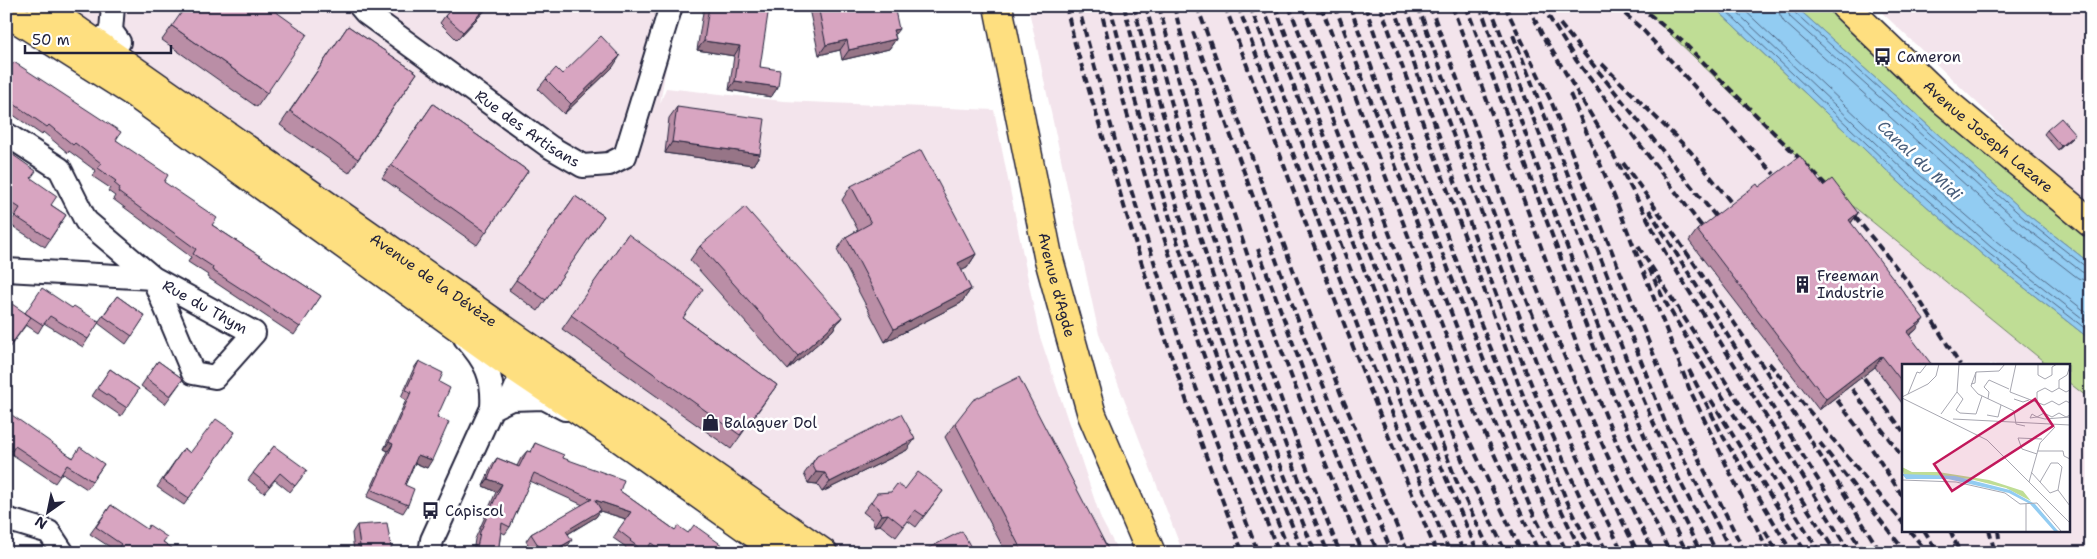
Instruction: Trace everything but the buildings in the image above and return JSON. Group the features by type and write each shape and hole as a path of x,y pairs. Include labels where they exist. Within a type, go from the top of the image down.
{"main road":[{"name":"Avenue de la Dévèze","path":"42,6 104,38 140,74 823,553"},
{"name":"Avenue d'Agde","path":"998,6 1053,275 1092,415 1151,553"},
{"name":"Avenue Joseph Lazare","path":"1845,6 1943,100 2091,223"},
{"name":"Avenue de la Dévèze","path":"6,12 131,91 450,321 517,364 782,553"}],"street":[{"path":"11,6 76,49 91,50 104,38 113,6"},
{"name":"Rue des Artisans","path":"360,6 366,13 550,147 583,166 610,164 625,156 671,6"},
{"path":"6,134 60,169 86,221 153,278"},
{"path":"404,260 450,310 517,364 592,408 652,434"},
{"name":"Rue du Thym","path":"6,270 153,278 254,333 216,377 193,373 153,278"},
{"path":"450,321 481,355 499,398"},
{"path":"430,553 440,522 517,364"},
{"path":"499,398 544,398 618,437"},
{"path":"6,519 48,532 63,553"}],"shaded area":[{"path":"57,6 676,6 660,104 666,88 783,101 994,110 1039,334 1101,519 1119,553 844,553 435,262"},
{"path":"1028,6 1641,6 1826,184 2047,364 1902,364 1902,532 2070,532 2070,384 2091,400 2091,553 1183,553 1099,334"},
{"name":"Cameron","path":"1875,6 2091,6 2091,211"}],"green space":[{"path":"1641,6 1713,6 1900,183 1984,256 2091,340 2091,400 2070,384 2070,364 2047,364 1826,184"},
{"path":"1795,6 1848,6 2091,223 2091,264 2028,215"}],"water":[{"name":"Canal du Midi","path":"1713,6 1795,6 2028,215 2091,264 2091,340 1984,256 1900,183"}],"railway":[{"path":"1066,6 1075,44 1153,300 1196,427 1243,553"},
{"path":"1078,6 1115,140 1186,361 1258,553"},
{"path":"1100,6 1127,112 1163,235 1218,395 1279,553"},
{"path":"1110,6 1148,145 1191,282 1238,419 1290,553"},
{"path":"1124,6 1149,106 1187,240 1223,343 1303,553"},
{"path":"1134,6 1172,145 1215,283 1263,419 1315,553"},
{"path":"1146,6 1184,145 1227,282 1301,486 1328,553"},
{"path":"1159,6 1197,145 1240,282 1288,418 1340,553"},
{"path":"1174,6 1212,145 1257,283 1308,419 1363,553"},
{"path":"1197,6 1295,275 1342,397 1408,553"},
{"path":"1225,6 1354,349 1437,553"},
{"path":"1238,6 1369,357 1450,553"},
{"path":"1250,6 1404,410 1464,553"},
{"path":"1263,6 1428,436 1478,553"},
{"path":"1275,6 1456,480 1491,553"},
{"path":"1289,6 1466,470 1506,553"},
{"path":"1303,6 1462,425 1522,553"},
{"path":"1321,6 1475,412 1539,553"},
{"path":"1335,6 1474,373 1531,509 1553,553"},
{"path":"1350,6 1386,109 1519,451 1567,553"},
{"path":"1365,6 1465,283 1520,419 1582,553"},
{"path":"1380,6 1521,390 1566,499 1593,553"},
{"path":"1394,6 1518,352 1575,487 1607,553"},
{"path":"1406,6 1538,367 1599,505 1623,553"},
{"path":"1418,6 1494,214 1547,351 1606,487 1638,553"},
{"path":"1430,6 1562,351 1591,419 1654,553"},
{"path":"1452,6 1581,355 1618,446 1670,553"},
{"path":"1466,6 1597,355 1631,438 1687,553"},
{"path":"1480,6 1555,214 1608,352 1637,420 1701,553"},
{"path":"1490,6 1629,366 1672,466 1717,553"},
{"path":"1505,6 1551,101 1683,427 1745,553"},
{"path":"1528,6 1547,44"},
{"path":"1542,6 1576,60 1703,228"},
{"path":"1616,6 1643,30 1774,174"},
{"path":"1639,6 1682,41 1835,194"},
{"path":"1560,24 1717,218"},
{"path":"1193,32 1310,353 1392,553"},
{"path":"1513,35 1665,422 1732,553"},
{"path":"1545,39 1602,133 1665,252 1850,553"},
{"path":"1602,64 1690,151 1734,206"},
{"path":"1570,94 1614,196 1689,388 1769,553"},
{"path":"1623,163 1691,258 1756,355 1881,553"},
{"path":"1847,207 1909,283 1959,364"},
{"path":"1649,210 1864,553"},
{"path":"1638,246 1836,553"},
{"path":"1258,249 1318,411 1378,553"},
{"path":"1649,268 1663,298 1696,354 1820,553"},
{"path":"1769,363 1902,522"},
{"path":"1689,370 1724,438 1792,553"},
{"path":"1864,378 1902,430"},
{"path":"1852,389 1902,457"},
{"path":"1711,400 1806,553"},
{"path":"1837,400 1861,432 1902,495"},
{"path":"1820,443 1906,553"},
{"path":"1765,531 1778,553"},
{"path":"1911,532 1928,553"},
{"path":"1925,532 1938,553"},
{"path":"1951,532 1960,553"},
{"path":"1990,532 1995,553"},
{"path":"1998,532 1999,538"}],"place":[{"name":"Cameron","path":"1883,57"},
{"name":"Freeman Industrie","path":"1803,285"},
{"name":"Balaguer Dol","path":"710,423"},
{"name":"Capiscol","path":"431,511"}]}
